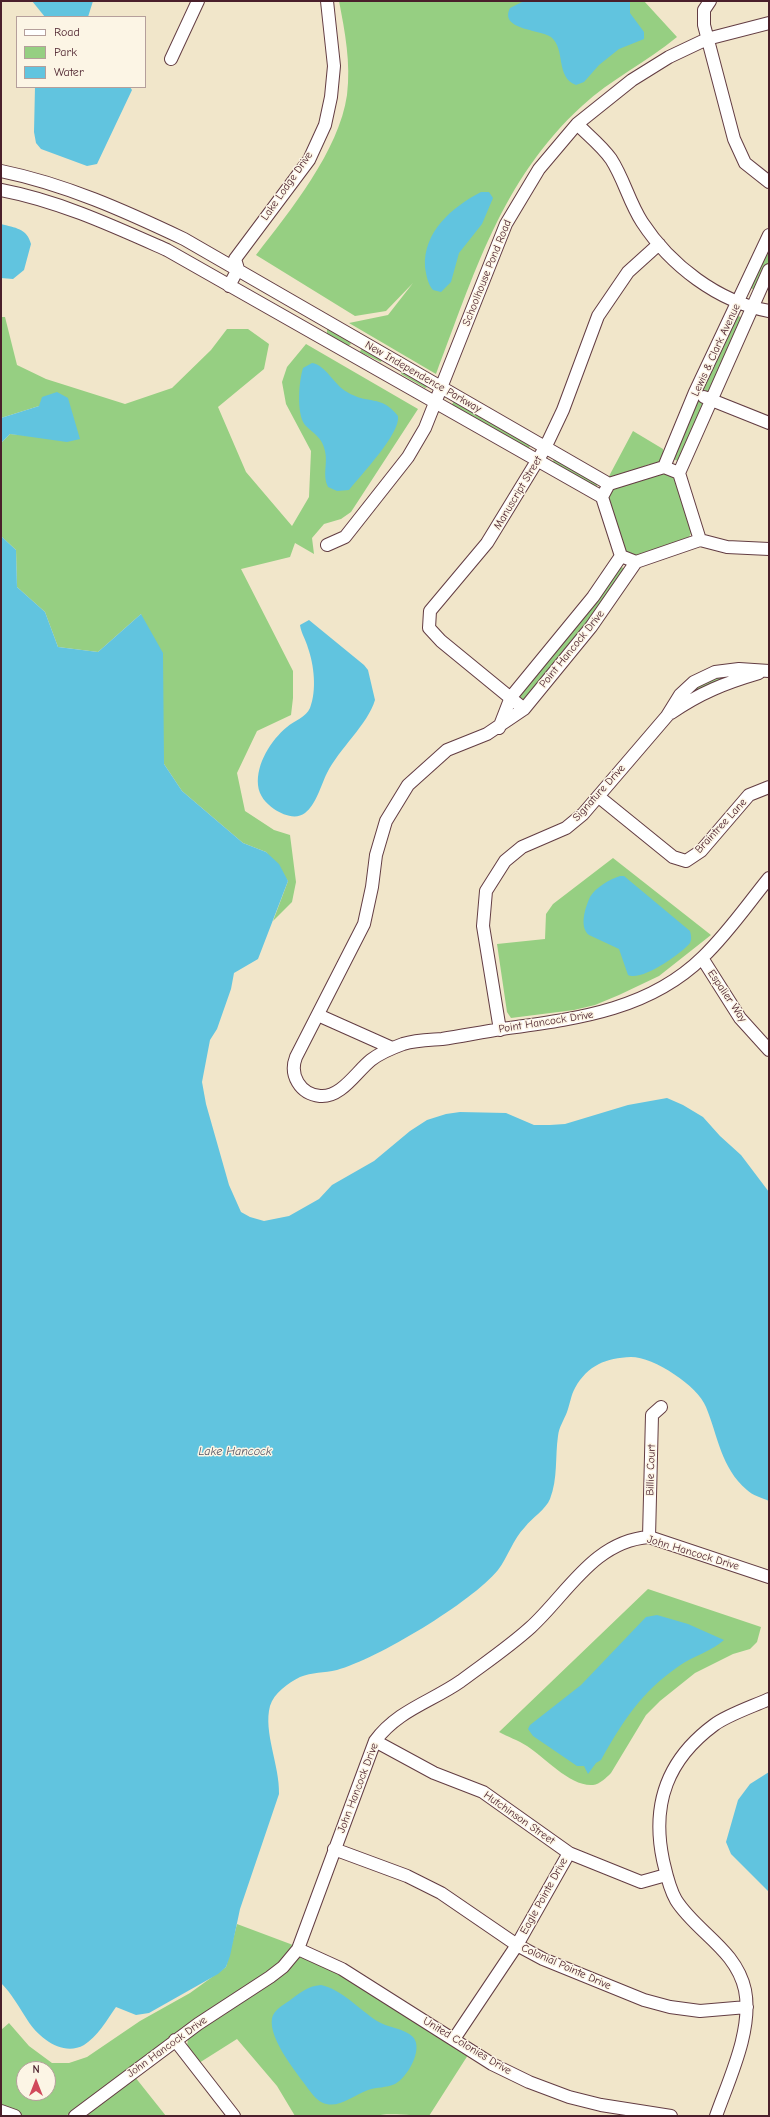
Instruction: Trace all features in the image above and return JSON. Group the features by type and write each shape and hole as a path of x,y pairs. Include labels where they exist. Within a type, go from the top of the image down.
{"street":[{"path":"171,59 198,1"},
{"name":"Lake Lodge Drive","path":"238,269 235,259 309,160 325,125 331,97 334,66 327,1"},
{"path":"710,1 704,10 704,25 734,139 745,163 769,182"},
{"name":"Schoolhouse Pond Road","path":"327,544 345,538 408,457 425,428 436,403 506,224 539,169 577,124 632,80 669,57 708,39 769,23"},
{"path":"577,124 610,158 642,221 659,244 688,272 711,288 751,308 769,311"},
{"name":"New Independence Parkway","path":"1,171 80,193 131,214 184,239 609,484"},
{"name":"New Independence Parkway","path":"1,190 60,206 120,229 167,250 602,498"},
{"name":"Lewis & Clark Avenue","path":"664,466 696,392 769,235"},
{"name":"Manuscript Street","path":"524,709 441,641 429,628 430,611 486,544 545,448 563,410 598,316 628,272 659,244"},
{"path":"229,286 238,269"},
{"name":"Lewis & Clark Avenue","path":"679,472 769,270"},
{"path":"696,392 710,400 769,424"},
{"path":"700,540 679,472 664,466 609,484 602,498 622,556 636,562 700,540 727,547 769,549"},
{"name":"Point Hancock Drive","path":"499,728 511,697 593,597 622,556"},
{"name":"Point Hancock Drive","path":"636,562 591,628 524,709 499,728 447,750 408,785 386,821 376,855 372,887 364,924 294,1063 293,1071 297,1082 307,1092 321,1096 333,1094 372,1059 392,1048 418,1041 583,1017 618,1007 665,985 702,958 734,924 769,878"},
{"name":"Signature Drive","path":"500,1030 483,926 486,891 505,861 522,847 566,828 583,814 667,716 696,696 724,683 767,671"},
{"name":"Braintree Lane","path":"599,796 673,857 686,861 701,850 749,796 769,787"},
{"name":"Espalier Way","path":"702,958 740,1018 769,1050"},
{"path":"318,1015 392,1048"},
{"name":"Billie Court","path":"649,1537 652,1415 661,1407"},
{"name":"John Hancock Drive","path":"75,2116 175,2040 276,1972 292,1958 298,1949 375,1741 385,1727 411,1709 454,1685 501,1652 532,1626 603,1552 638,1538 649,1537 769,1576"},
{"path":"716,2116 742,2039 746,2022 747,2007 744,1989 734,1966 710,1935 689,1916 676,1899 666,1875 659,1844 658,1813 662,1793 677,1763 694,1741 716,1723 769,1699"},
{"name":"Hutchinson Street","path":"375,1741 427,1769 483,1792 569,1852 641,1882 666,1875"},
{"name":"Colonial Pointe Drive","path":"334,1849 407,1876 441,1894 517,1945 543,1959 644,2000 670,2007 700,2011 747,2007"},
{"name":"Eagle Pointe Drive","path":"454,2039 517,1945 569,1852"},
{"name":"United Colonies Drive","path":"298,1949 342,1969 492,2064 529,2082 569,2097 601,2105 671,2116"},
{"path":"175,2040 234,2116"},
{"path":"1,2111 15,2116"}],"green space":[{"path":"339,1 644,1 677,37 654,55 593,96 554,135 530,165 510,197 493,231 463,301 436,374 349,323 388,315 413,283 386,311 355,316 256,255 298,200 324,159 342,116 347,95 348,59"},
{"path":"769,243 769,268 756,290 750,288"},
{"path":"737,316 742,317 711,393 702,389"},
{"path":"1,317 5,317 17,365 46,379 125,404 172,388 211,350 227,329 248,329 269,344 264,369 218,407 246,472 292,526 309,497 311,451 286,404 282,382 287,367 306,344 418,409 351,512 341,519 324,524 312,538 314,554 295,543 290,557 241,569 293,671 293,698 291,715 257,731 237,773 245,811 274,830 290,835 296,882 292,902 273,921 288,881 266,852 243,843 182,791 164,764 141,614 98,652 58,647 45,612 17,587 16,550 1,536 1,443 10,434 33,436 39,406 1,418"},
{"path":"327,329 349,341 351,344 348,346 327,334"},
{"path":"362,347 383,358 381,362 360,352"},
{"path":"402,371 427,384 427,387 425,388 401,374"},
{"path":"699,398 705,400 678,461 673,459"},
{"path":"454,401 531,444 528,450 451,406"},
{"path":"633,431 663,449 663,460 656,465 650,464 607,480"},
{"path":"555,458 598,482 596,488 551,464"},
{"path":"664,471 675,475 692,531 689,537 637,556 626,553 608,500 609,493 612,489"},
{"path":"620,567 624,568 616,589 522,702 517,694"},
{"path":"747,672 678,701 684,694 713,676"},
{"path":"613,858 711,935 659,976 595,1005 574,1010 511,1018 507,1012 497,944 545,939 546,914 553,904"},
{"path":"648,1589 761,1627 757,1642 750,1649 733,1654 695,1673 660,1701 646,1715 611,1773 596,1784 585,1784 576,1781 558,1770 527,1746 499,1732"},
{"path":"237,1924 293,1945 276,1967 190,2023 66,2116 23,2116 1,2106 1,2030 9,2023 29,2046 49,2061 16,2061 16,2101 56,2101 56,2063 69,2063 87,2057 140,2021 190,1993 226,1967"},
{"path":"298,1957 302,1957 341,1974 468,2055 429,2116 394,2114 376,2116 295,2116 277,2086 237,2039 199,2063 187,2047 188,2038 271,1984"},
{"path":"135,2077 166,2116 82,2116"}],"water":[{"path":"32,1 93,1 88,16 44,16"},
{"path":"524,1 630,1 630,13 644,32 644,39 619,49 599,65 584,82 576,85 565,76 556,42 551,37 522,28 510,21 508,15 510,8"},
{"path":"35,88 131,88 132,90 97,164 87,166 41,149 36,143 34,132"},
{"path":"481,192 489,192 493,198 482,224 459,253 451,282 441,292 433,290 431,288 425,267 426,254 434,232 450,213 470,198"},
{"path":"1,224 16,228 23,232 27,235 31,244 24,270 13,279 1,278"},
{"path":"312,363 322,367 342,389 355,396 380,402 392,409 398,416 393,433 387,443 349,490 337,491 328,487 325,478 326,456 324,446 320,439 305,425 302,420 299,397 303,368"},
{"path":"57,392 68,398 80,439 67,442 10,434 1,443 1,418 39,406 42,397"},
{"name":"Lake Hancock","path":"1,536 16,550 17,587 45,612 58,647 98,652 141,614 163,653 164,764 182,791 243,843 266,852 279,864 288,881 258,959 234,973 231,989 217,1029 210,1040 202,1082 206,1104 229,1185 241,1212 250,1217 264,1221 289,1216 319,1199 332,1185 374,1161 410,1131 427,1120 446,1114 460,1112 506,1113 534,1125 565,1124 628,1105 667,1098 683,1105 703,1117 720,1136 741,1155 769,1192 769,1501 749,1492 731,1472 721,1451 706,1407 694,1390 685,1382 663,1367 640,1358 631,1357 614,1359 598,1364 592,1368 580,1380 575,1388 559,1430 554,1484 550,1499 521,1532 498,1570 468,1598 399,1642 354,1664 337,1670 309,1674 300,1677 282,1689 272,1701 268,1716 270,1738 279,1783 279,1794 240,1909 230,1956 226,1967 218,1974 149,2013 136,2015 116,2007 102,2028 89,2042 76,2048 68,2049 52,2044 38,2034 12,1996 1,1983"},
{"path":"309,620 364,665 368,670 375,700 360,727 332,764 312,805 305,813 294,816 285,815 271,807 266,802 261,796 258,785 258,777 262,761 275,739 287,727 306,714 310,708 314,678 310,655 300,625"},
{"path":"620,876 624,876 690,931 691,936 690,943 670,960 651,971 634,976 628,975 619,949 589,935 584,927 585,912 592,894 603,884"},
{"path":"657,1615 688,1624 724,1640 720,1644 684,1663 654,1686 643,1697 625,1720 601,1760 596,1763 588,1774 584,1766 577,1766 533,1736 528,1729 530,1725 581,1685 646,1617"},
{"path":"769,1772 769,1892 731,1854 726,1842 738,1800 750,1784"},
{"path":"321,1985 343,1995 377,2021 405,2032 413,2037 416,2042 417,2049 413,2063 400,2081 392,2085 368,2090 340,2103 327,2104 320,2101 313,2095 293,2069 280,2047 272,2027 272,2018 279,2008 300,1993 308,1988"}]}
